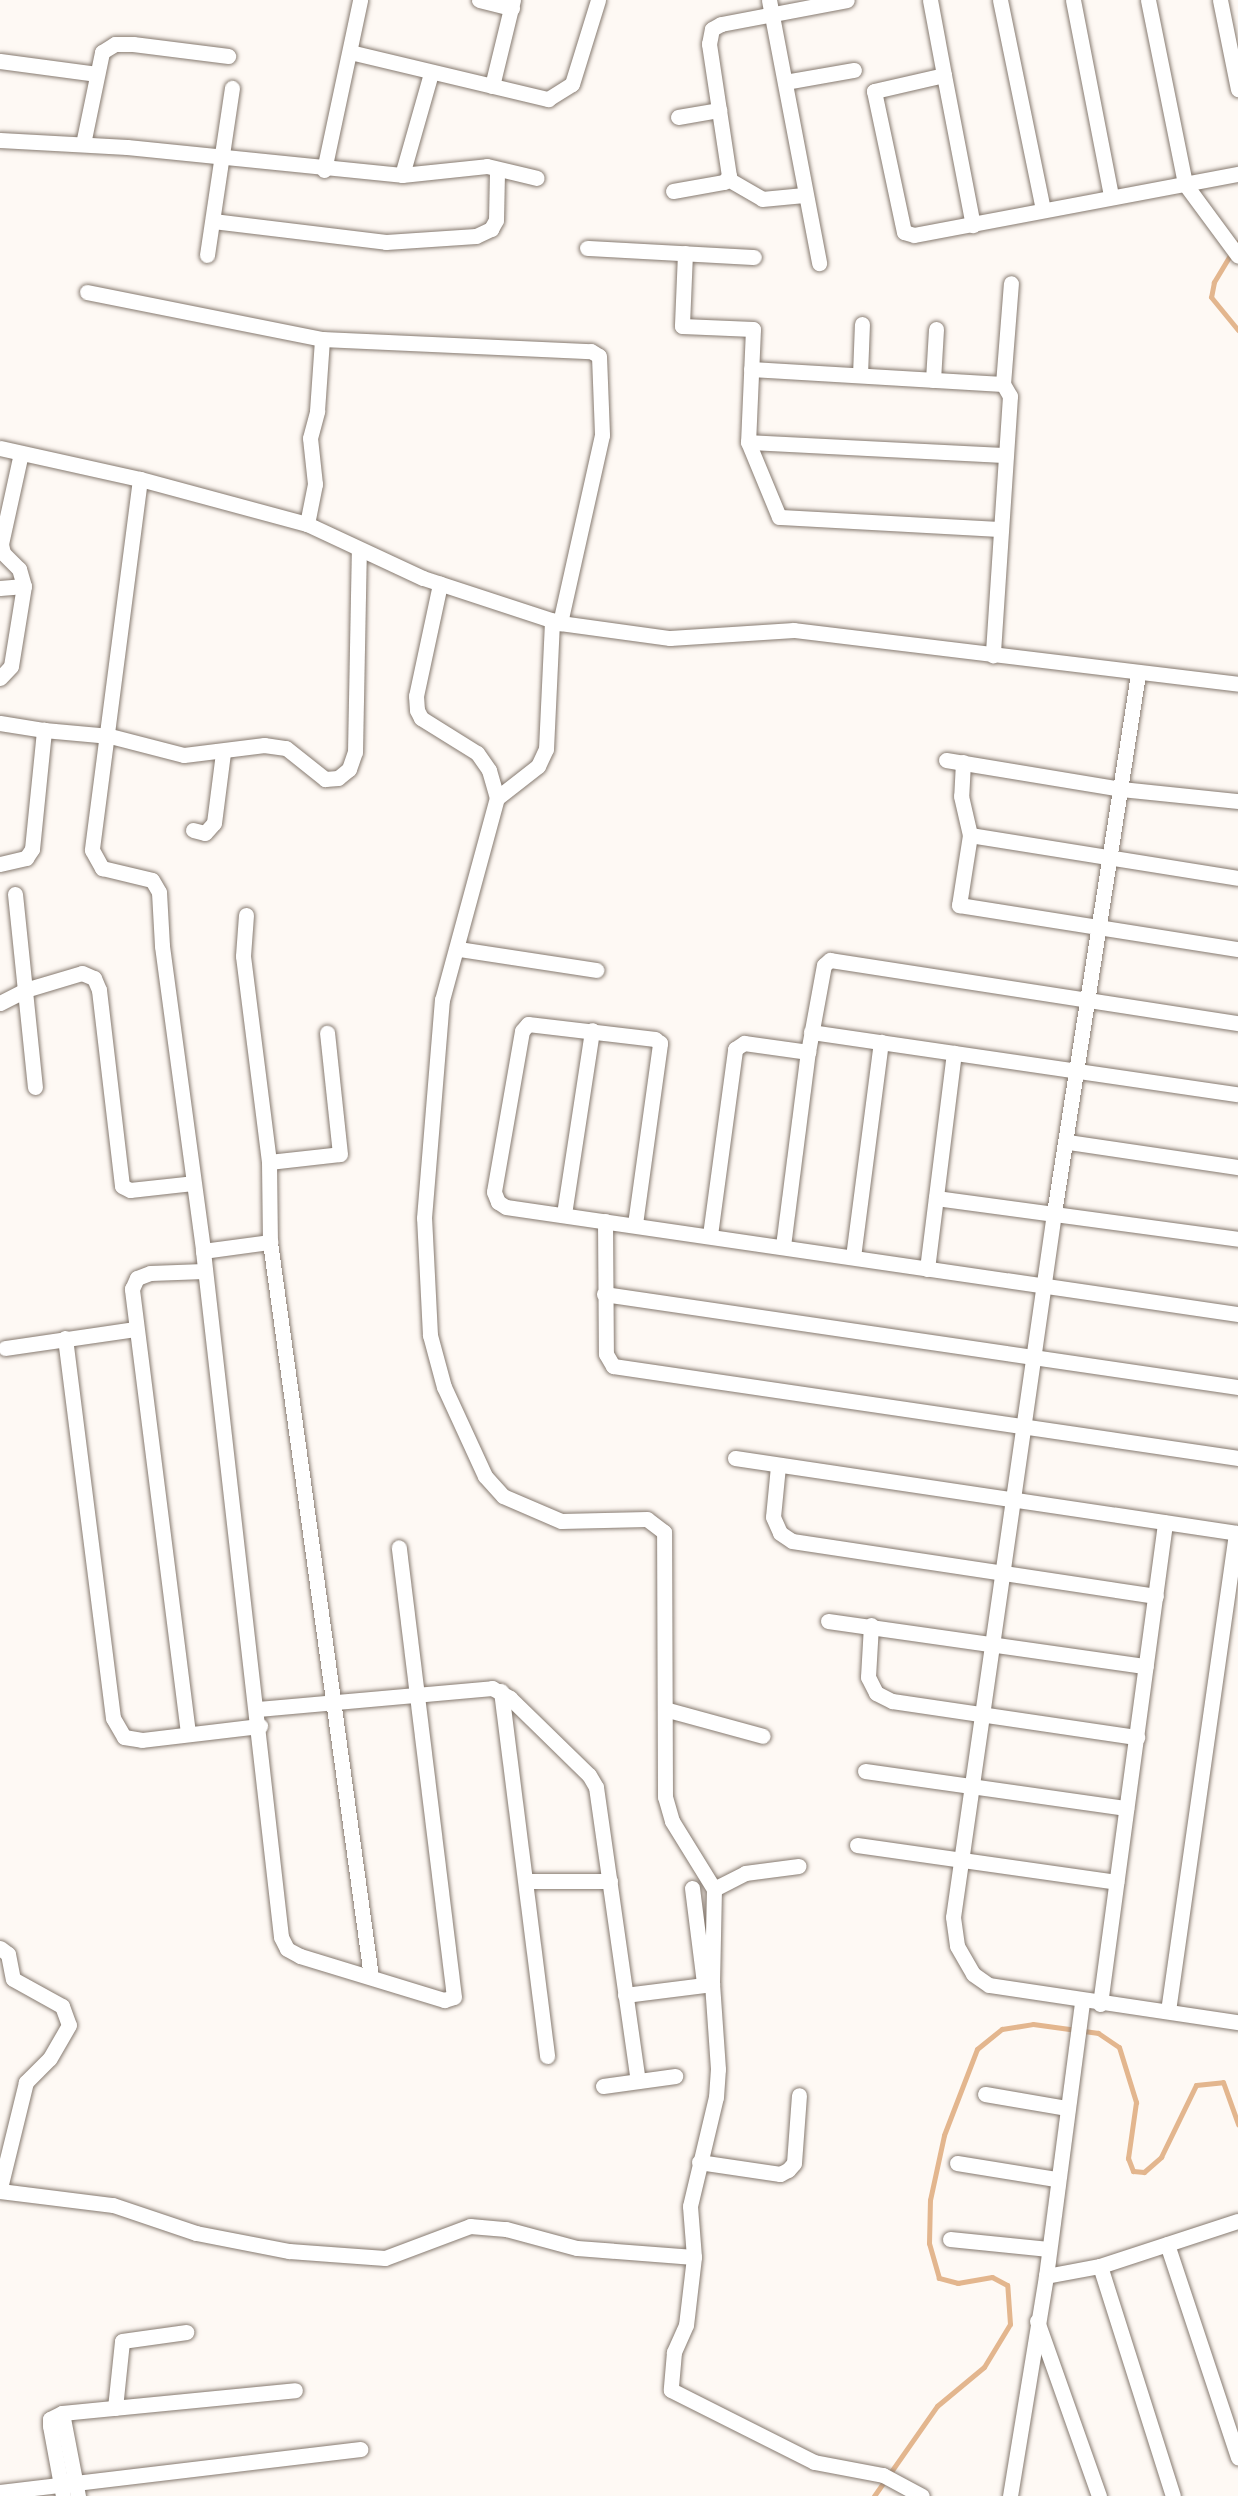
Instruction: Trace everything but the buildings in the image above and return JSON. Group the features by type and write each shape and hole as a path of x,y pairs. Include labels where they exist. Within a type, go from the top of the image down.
{"street":[{"path":"324,170 360,0"},
{"path":"479,0 513,4 492,86"},
{"path":"350,52 548,99 561,95 572,84 598,0"},
{"path":"728,179 710,44 712,29 770,7 848,0"},
{"path":"930,0 973,225"},
{"path":"1000,0 1042,210"},
{"path":"1073,0 1112,196"},
{"path":"1148,0 1186,184 1238,256"},
{"path":"1220,0 1234,49 1238,89"},
{"path":"770,7 819,263"},
{"path":"83,144 102,52 115,44 228,56"},
{"path":"0,61 96,74"},
{"path":"784,82 854,70"},
{"path":"402,176 431,73"},
{"path":"944,75 874,91 904,232 914,236 1238,174"},
{"path":"207,255 232,88"},
{"path":"678,117 719,110"},
{"path":"0,140 220,156 402,176 468,164 537,178"},
{"path":"213,221 386,242 476,236 491,228 496,220 496,171"},
{"path":"673,191 728,179 762,198 804,194"},
{"path":"587,248 754,257"},
{"path":"686,253 682,326 753,329 748,442 779,517 1002,529"},
{"path":"993,655 1010,396 1003,384 1011,283"},
{"path":"87,292 322,340 591,351 599,356 602,434 556,622 546,749 538,766 497,798"},
{"path":"860,375 862,324"},
{"path":"933,380 936,329"},
{"path":"307,524 315,484 310,438 317,410 322,340"},
{"path":"751,369 1003,384"},
{"path":"748,442 1006,455"},
{"path":"0,448 140,479 307,524 440,584 556,622 670,638 794,630 1238,684"},
{"path":"0,678 11,666 24,586 19,569 3,553 1,544 21,453"},
{"path":"140,479 110,736 92,850 102,868 152,880 160,892 162,946 203,1251 281,1937 287,1949 300,1956 444,2000 454,1996 400,1547"},
{"path":"0,722 110,736 184,754 264,746 286,748 324,779 350,770 355,752 359,549"},
{"path":"440,584 416,696 417,710 421,718 477,753 489,770 497,798 442,1000 424,1218 430,1335 444,1387 484,1476 503,1496 561,1521 647,1519 664,1532 668,1710 665,1797 672,1821 714,1889 708,1985"},
{"path":"0,588 24,586"},
{"path":"1138,674 1054,1213 1047,1288 1012,1501 953,1917 957,1946 974,1974 989,1985 1081,2010 1100,2004 1238,2023"},
{"path":"0,864 26,858 32,849 44,730"},
{"path":"193,830 211,832 223,753"},
{"path":"1238,801 1121,788 954,761 970,836 959,905 1238,949"},
{"path":"970,836 1238,878"},
{"path":"15,894 35,1087"},
{"path":"246,915 247,998 269,1162 270,1242 336,1699 370,1976"},
{"path":"458,949 596,970"},
{"path":"784,1246 811,1032 824,965 830,960 1089,1003 1238,1022"},
{"path":"0,1003 25,990 82,973 94,978 122,1186 130,1190 193,1183"},
{"path":"635,1224 662,1049 655,1039 592,1030 538,1024 522,1031 494,1192 498,1202 506,1207 1238,1314"},
{"path":"564,1214 592,1030"},
{"path":"811,1032 1238,1094"},
{"path":"269,1162 340,1154 327,1033"},
{"path":"853,1257 881,1042"},
{"path":"710,1235 735,1049 744,1043 808,1052"},
{"path":"927,1269 954,1053"},
{"path":"1068,1142 1238,1167"},
{"path":"936,1198 1238,1239"},
{"path":"605,1221 606,1354 613,1366 1024,1430 1238,1458"},
{"path":"203,1251 270,1242"},
{"path":"188,1733 132,1289 137,1278 204,1271"},
{"path":"604,1294 1238,1387"},
{"path":"5,1348 135,1329"},
{"path":"65,1338 113,1718 124,1737 142,1740 188,1733 336,1699 500,1691 596,1787 638,2081"},
{"path":"735,1458 1237,1533 1168,2012"},
{"path":"778,1466 773,1517 780,1533 792,1541 1156,1596"},
{"path":"1100,2004 1165,1522"},
{"path":"828,1621 1146,1666"},
{"path":"870,1626 868,1678 876,1693 892,1702 1137,1737"},
{"path":"500,1691 548,2056"},
{"path":"668,1710 763,1736"},
{"path":"866,1772 1126,1808"},
{"path":"857,1845 1116,1882"},
{"path":"714,1889 745,1873 800,1866"},
{"path":"526,1881 610,1881"},
{"path":"692,1888 708,1985 716,2097 690,2206 694,2257 688,2314 674,2352 671,2390 814,2462 883,2475 915,2492"},
{"path":"0,1948 8,1954 14,1979 62,2006 70,2025 55,2051 26,2082 0,2189 113,2205 196,2233 288,2250 386,2258 470,2226 506,2229 577,2248 694,2257"},
{"path":"625,1995 708,1985"},
{"path":"1010,2496 1036,2318 1046,2276 1081,2010"},
{"path":"603,2086 675,2076"},
{"path":"984,2094 1066,2108"},
{"path":"699,2162 780,2174 788,2170 794,2163 799,2095"},
{"path":"956,2163 1056,2178"},
{"path":"1046,2276 1100,2266 1238,2222"},
{"path":"950,2239 1048,2249"},
{"path":"1167,2244 1238,2458"},
{"path":"1100,2266 1173,2496"},
{"path":"1036,2318 1099,2496"},
{"path":"115,2408 122,2341 186,2332"},
{"path":"69,2489 50,2426 50,2420 62,2413 296,2390"},
{"path":"0,2492 69,2489 360,2449"}],"waterway":[{"path":"1238,242 1214,282 1211,297 1238,330"},
{"path":"874,2496 937,2406 984,2367 1010,2324 1007,2285 992,2277 958,2283 939,2278 929,2243 930,2200 944,2135 977,2049 1002,2029 1033,2024 1098,2033 1119,2047 1136,2102 1128,2158 1133,2171 1144,2172 1161,2157 1196,2085 1223,2082 1238,2124"}]}
